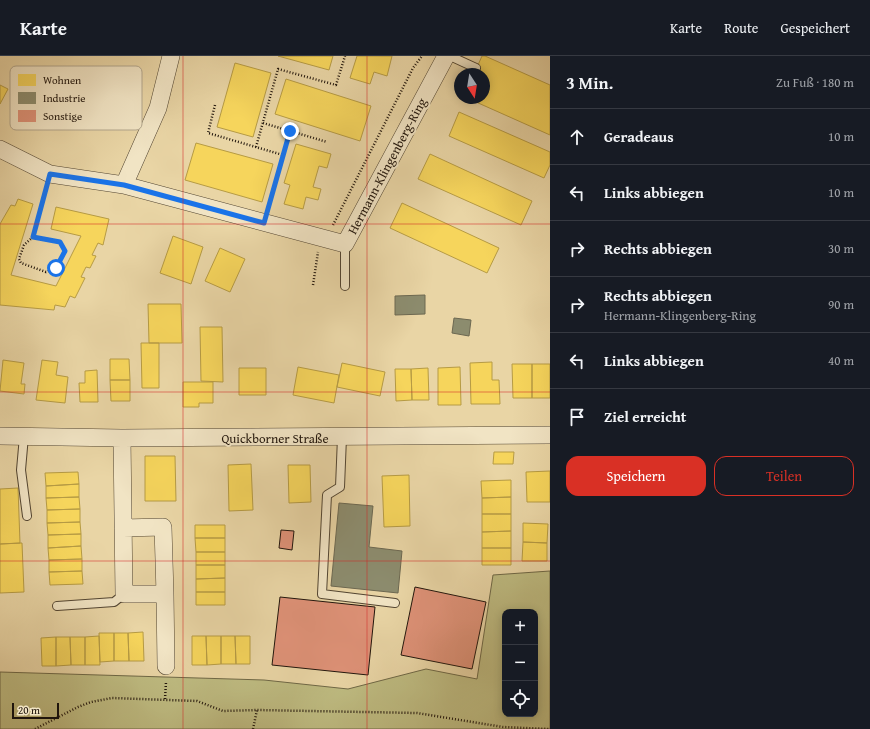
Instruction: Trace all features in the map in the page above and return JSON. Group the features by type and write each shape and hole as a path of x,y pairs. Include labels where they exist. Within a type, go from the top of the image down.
{"street":[{"path":"124,185 158,108 172,56"},
{"name":"Hermann-Klingenberg-Ring","path":"0,149 50,174 124,185 345,244 446,56"},
{"name":"Quickborner Straße","path":"0,436 122,438 550,435"},
{"path":"122,438 124,594 165,594"},
{"path":"123,528 163,527 166,666"}],"lane":[{"path":"450,56 476,68"},
{"path":"345,244 345,286"},
{"path":"24,436 21,470 27,516"},
{"path":"342,437 340,487 327,495 322,594 395,603"},
{"path":"57,606 114,602 124,594"}],"path":[{"path":"256,147 278,68 336,85 345,56"},
{"path":"313,286 318,251 326,239 413,68 422,56"},
{"path":"215,105 208,133 283,154"},
{"path":"263,123 327,142"},
{"path":"264,223 290,131"},
{"path":"33,237 60,242 65,251 56,268 46,272 21,263 19,259 24,246 33,237 50,174"},
{"path":"34,729 78,707 91,702 112,698 197,701 223,710 417,714 503,727 549,729"},
{"path":"253,729 257,710"}],"shaded area":[{"path":"550,571 550,729 0,729 0,672 264,680 348,689 426,669 477,679 493,575"}],"building: Wohnen":[{"path":"278,56 333,56 329,70"},
{"path":"357,56 392,56 387,76 374,72 370,84 350,78"},
{"path":"482,56 485,56 550,85 550,135 480,104 490,104 490,68 477,68"},
{"path":"235,63 271,73 253,137 217,127"},
{"path":"286,79 371,106 360,141 275,114"},
{"path":"0,85 8,89 0,104"},
{"path":"459,112 550,152 550,165 544,178 449,136"},
{"path":"196,143 273,164 262,202 185,180"},
{"path":"296,144 331,154 327,168 319,166 313,187 321,189 318,200 306,197 303,209 284,204 290,185 284,183"},
{"path":"430,154 532,201 521,225 418,179"},
{"path":"18,199 33,204 11,275 56,286 81,236 51,229 56,207 109,219 103,245 98,243 92,255 96,256 90,268 86,267 81,277 85,278 75,298 70,296 65,307 55,305 54,310 0,305 0,224 11,205 15,206"},
{"path":"402,203 499,248 487,273 390,228"},
{"path":"173,236 203,247 191,284 160,273"},
{"path":"220,248 245,259 230,292 205,281"},
{"path":"148,304 181,304 182,343 149,343"},
{"path":"200,327 222,327 223,382 201,381"},
{"path":"141,343 159,343 159,388 142,388"},
{"path":"110,359 129,359 130,380 110,380"},
{"path":"3,360 24,363 21,384 25,384 24,394 0,391"},
{"path":"42,360 58,362 56,375 68,377 65,403 36,400"},
{"path":"492,362 492,380 499,380 500,404 471,404 470,363"},
{"path":"342,363 385,372 380,396 337,387"},
{"path":"512,364 532,364 532,398 513,398"},
{"path":"532,364 550,364 550,398 532,398"},
{"path":"298,367 339,375 334,403 293,395"},
{"path":"460,367 461,405 438,405 438,368"},
{"path":"239,368 266,368 266,395 239,395"},
{"path":"428,368 429,400 412,400 411,369"},
{"path":"395,369 411,369 412,400 396,401"},
{"path":"97,370 98,402 80,402 79,383 85,383 85,371"},
{"path":"110,380 130,380 130,401 111,401"},
{"path":"183,382 213,382 213,403 199,403 199,407 183,407"},
{"path":"494,452 514,452 513,464 493,464"},
{"path":"145,456 175,456 176,501 145,501"},
{"path":"251,464 253,510 229,511 228,465"},
{"path":"288,465 310,465 311,502 289,503"},
{"path":"550,471 550,502 527,502 526,472"},
{"path":"78,472 79,484 46,486 45,473"},
{"path":"409,475 410,526 384,527 382,476"},
{"path":"511,480 511,497 482,498 481,481"},
{"path":"79,484 79,497 46,498 46,486"},
{"path":"18,488 20,543 0,544 0,489"},
{"path":"79,497 80,509 47,510 46,498"},
{"path":"511,497 511,514 482,514 482,498"},
{"path":"80,509 80,522 47,523 47,510"},
{"path":"482,514 511,514 511,531 482,532"},
{"path":"80,522 81,534 48,535 47,523"},
{"path":"523,523 548,524 547,543 523,542"},
{"path":"195,525 225,525 225,538 195,538"},
{"path":"511,531 511,548 482,548 482,532"},
{"path":"81,534 81,546 48,548 48,535"},
{"path":"195,538 225,538 225,552 196,552"},
{"path":"523,542 547,543 547,561 522,561"},
{"path":"22,543 24,592 0,593 0,544"},
{"path":"81,546 82,559 49,560 48,548"},
{"path":"482,548 511,548 511,565 482,565"},
{"path":"196,552 225,552 225,565 196,565"},
{"path":"82,559 82,571 49,572 49,560"},
{"path":"196,565 225,565 225,578 196,579"},
{"path":"82,571 83,584 50,585 49,572"},
{"path":"225,578 225,592 196,592 196,579"},
{"path":"196,592 225,592 225,605 196,605"},
{"path":"143,632 144,661 129,661 128,633"},
{"path":"99,633 114,633 114,661 100,662"},
{"path":"114,633 128,633 129,661 114,661"},
{"path":"99,636 100,665 85,665 85,637"},
{"path":"192,636 206,636 207,665 192,665"},
{"path":"206,636 221,636 221,664 207,665"},
{"path":"221,636 235,636 236,664 221,664"},
{"path":"235,636 250,636 250,664 236,664"},
{"path":"56,637 56,666 42,666 41,638"},
{"path":"56,637 70,637 71,665 56,666"},
{"path":"70,637 85,637 85,665 71,665"}],"building: Industrie":[{"path":"425,295 425,314 395,315 395,296"},
{"path":"454,318 471,320 469,336 452,333"},
{"path":"339,503 373,506 369,547 402,551 398,593 331,586"}],"building: Sonstige":[{"path":"281,530 294,531 292,550 279,548"},
{"path":"415,587 486,602 472,669 401,655"},
{"path":"280,597 375,607 368,675 272,665"}],"route":[{"path":"56,268 65,251 60,242 33,237 50,174 124,185 264,223 290,131"}]}
